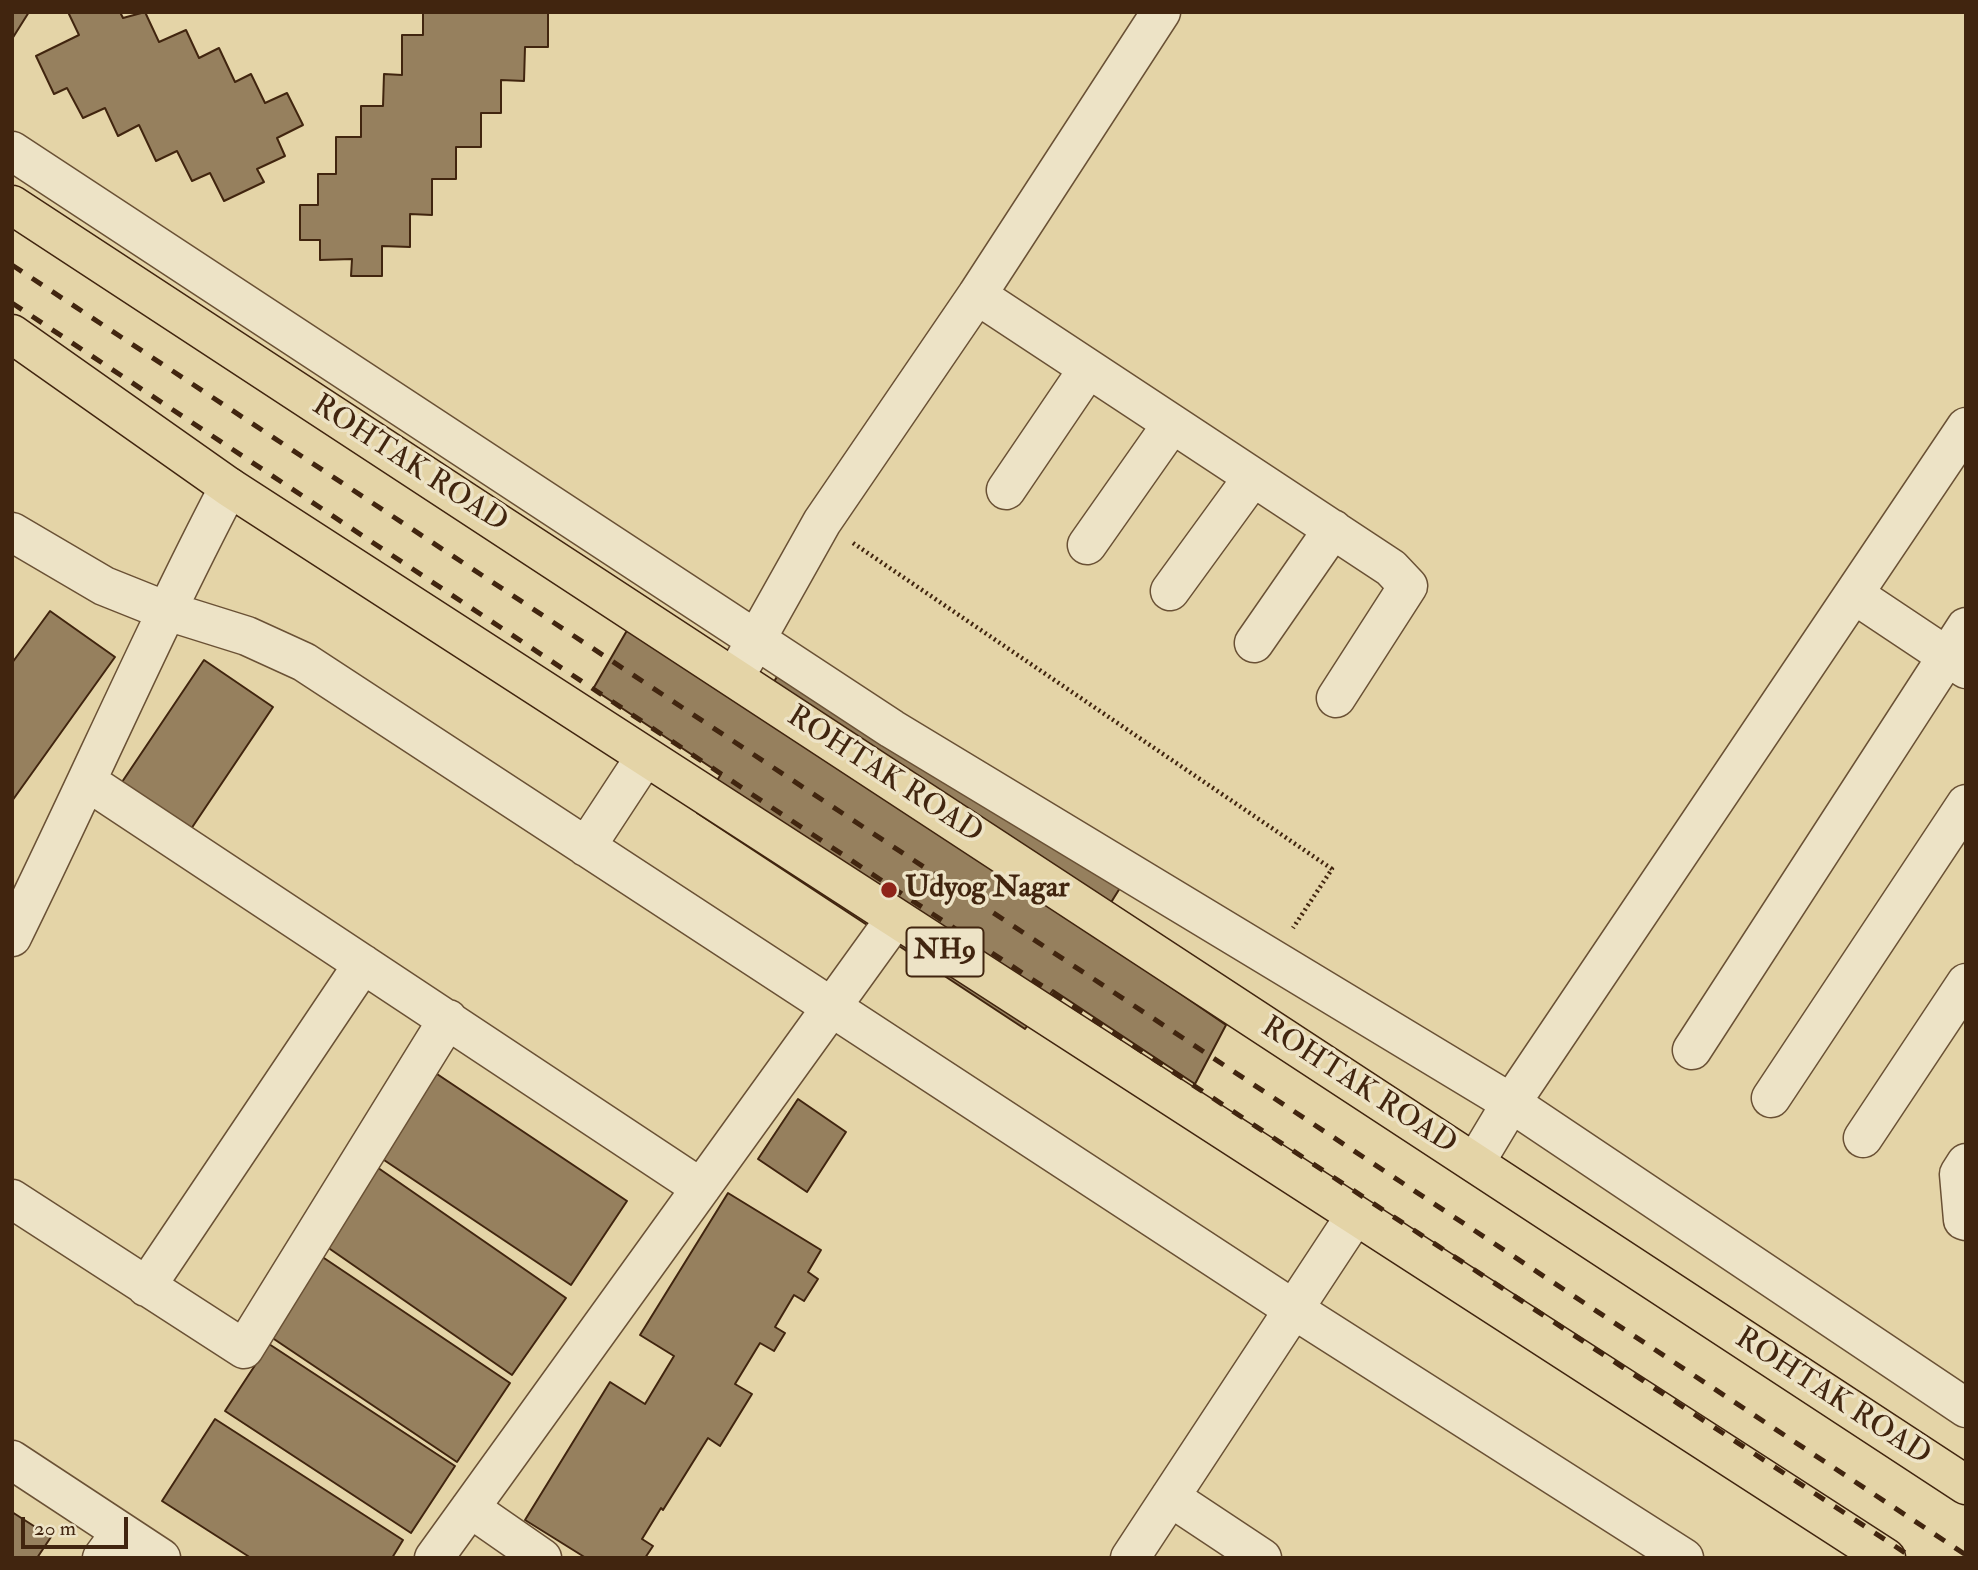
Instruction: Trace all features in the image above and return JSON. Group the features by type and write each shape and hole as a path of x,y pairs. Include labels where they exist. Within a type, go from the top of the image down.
{"highway":[{"name":"ROHTAK ROAD","path":"12,205 1966,1485"},
{"name":"NH9","path":"12,334 229,487 1886,1558"}],"street":[{"path":"736,679 754,640 822,522 977,295 1161,12"},
{"path":"12,151 892,729 1511,1103 1966,1408"},
{"path":"977,295 1391,568 1408,586 1336,698"},
{"path":"1006,490 1088,369"},
{"path":"1087,545 1172,424"},
{"path":"1475,1164 1511,1103 1966,427"},
{"path":"1170,592 1253,477"},
{"path":"12,937 88,782 164,610 229,487"},
{"path":"1254,643 1333,529"},
{"path":"12,531 104,586 164,610 247,636 303,662 1293,1309 1684,1558"},
{"path":"1692,1050 1959,651 1855,595"},
{"path":"586,847 645,757"},
{"path":"88,782 701,1188"},
{"path":"1771,1098 1966,804"},
{"path":"434,1558 895,919"},
{"path":"146,1287 363,964"},
{"path":"1863,1138 1966,984"},
{"path":"12,1199 244,1349 448,1019"},
{"path":"1966,1163 1959,1174 1963,1220 1966,1221"},
{"path":"1130,1558 1355,1216"},
{"path":"12,1460 111,1545 161,1558"},
{"path":"1170,1497 1262,1558"},
{"path":"470,1508 542,1558"}],"path":[{"path":"822,522 1332,869 1291,932"}],"building":[{"path":"12,12 29,12 12,39"},
{"path":"68,12 120,12 123,18 145,12 159,42 186,30 199,58 219,48 235,82 251,74 265,103 287,93 303,125 277,138 285,156 257,169 264,182 224,201 210,173 192,181 177,151 156,161 139,125 118,136 105,108 83,118 67,88 54,94 36,56 79,35"},
{"path":"423,12 548,13 548,47 525,47 524,81 501,80 501,113 481,113 481,147 456,147 456,179 432,179 432,215 410,214 410,247 382,246 382,276 351,276 352,259 320,260 320,240 300,240 300,205 318,205 318,174 336,174 336,137 361,137 361,106 383,106 384,74 402,75 402,35 423,35"},
{"path":"50,611 115,657 12,801 12,663"},
{"path":"629,627 757,712 779,673 1120,888 1092,933 1226,1025 1195,1084 1053,990 1025,1029 697,813 721,774 593,689"},
{"path":"204,660 273,707 191,829 122,782"},
{"path":"434,1072 627,1201 571,1285 378,1156"},
{"path":"798,1099 846,1132 807,1192 758,1159"},
{"path":"371,1163 566,1298 512,1375 317,1240"},
{"path":"728,1193 821,1250 808,1272 818,1279 804,1301 794,1295 775,1327 785,1333 774,1351 760,1343 735,1384 752,1394 720,1446 708,1438 663,1510 661,1508 642,1539 653,1546 645,1558 586,1558 525,1520 610,1382 645,1404 674,1356 640,1335"},
{"path":"318,1254 510,1383 457,1462 265,1333"},
{"path":"269,1344 455,1466 411,1533 225,1411"},
{"path":"215,1419 403,1540 392,1558 251,1558 162,1501"},
{"path":"12,1512 51,1537 37,1558 12,1558"}],"railway":[{"path":"12,265 1966,1555"},
{"path":"12,303 890,886 1913,1558"}],"place":[{"name":"Udyog Nagar","path":"889,890"}]}
